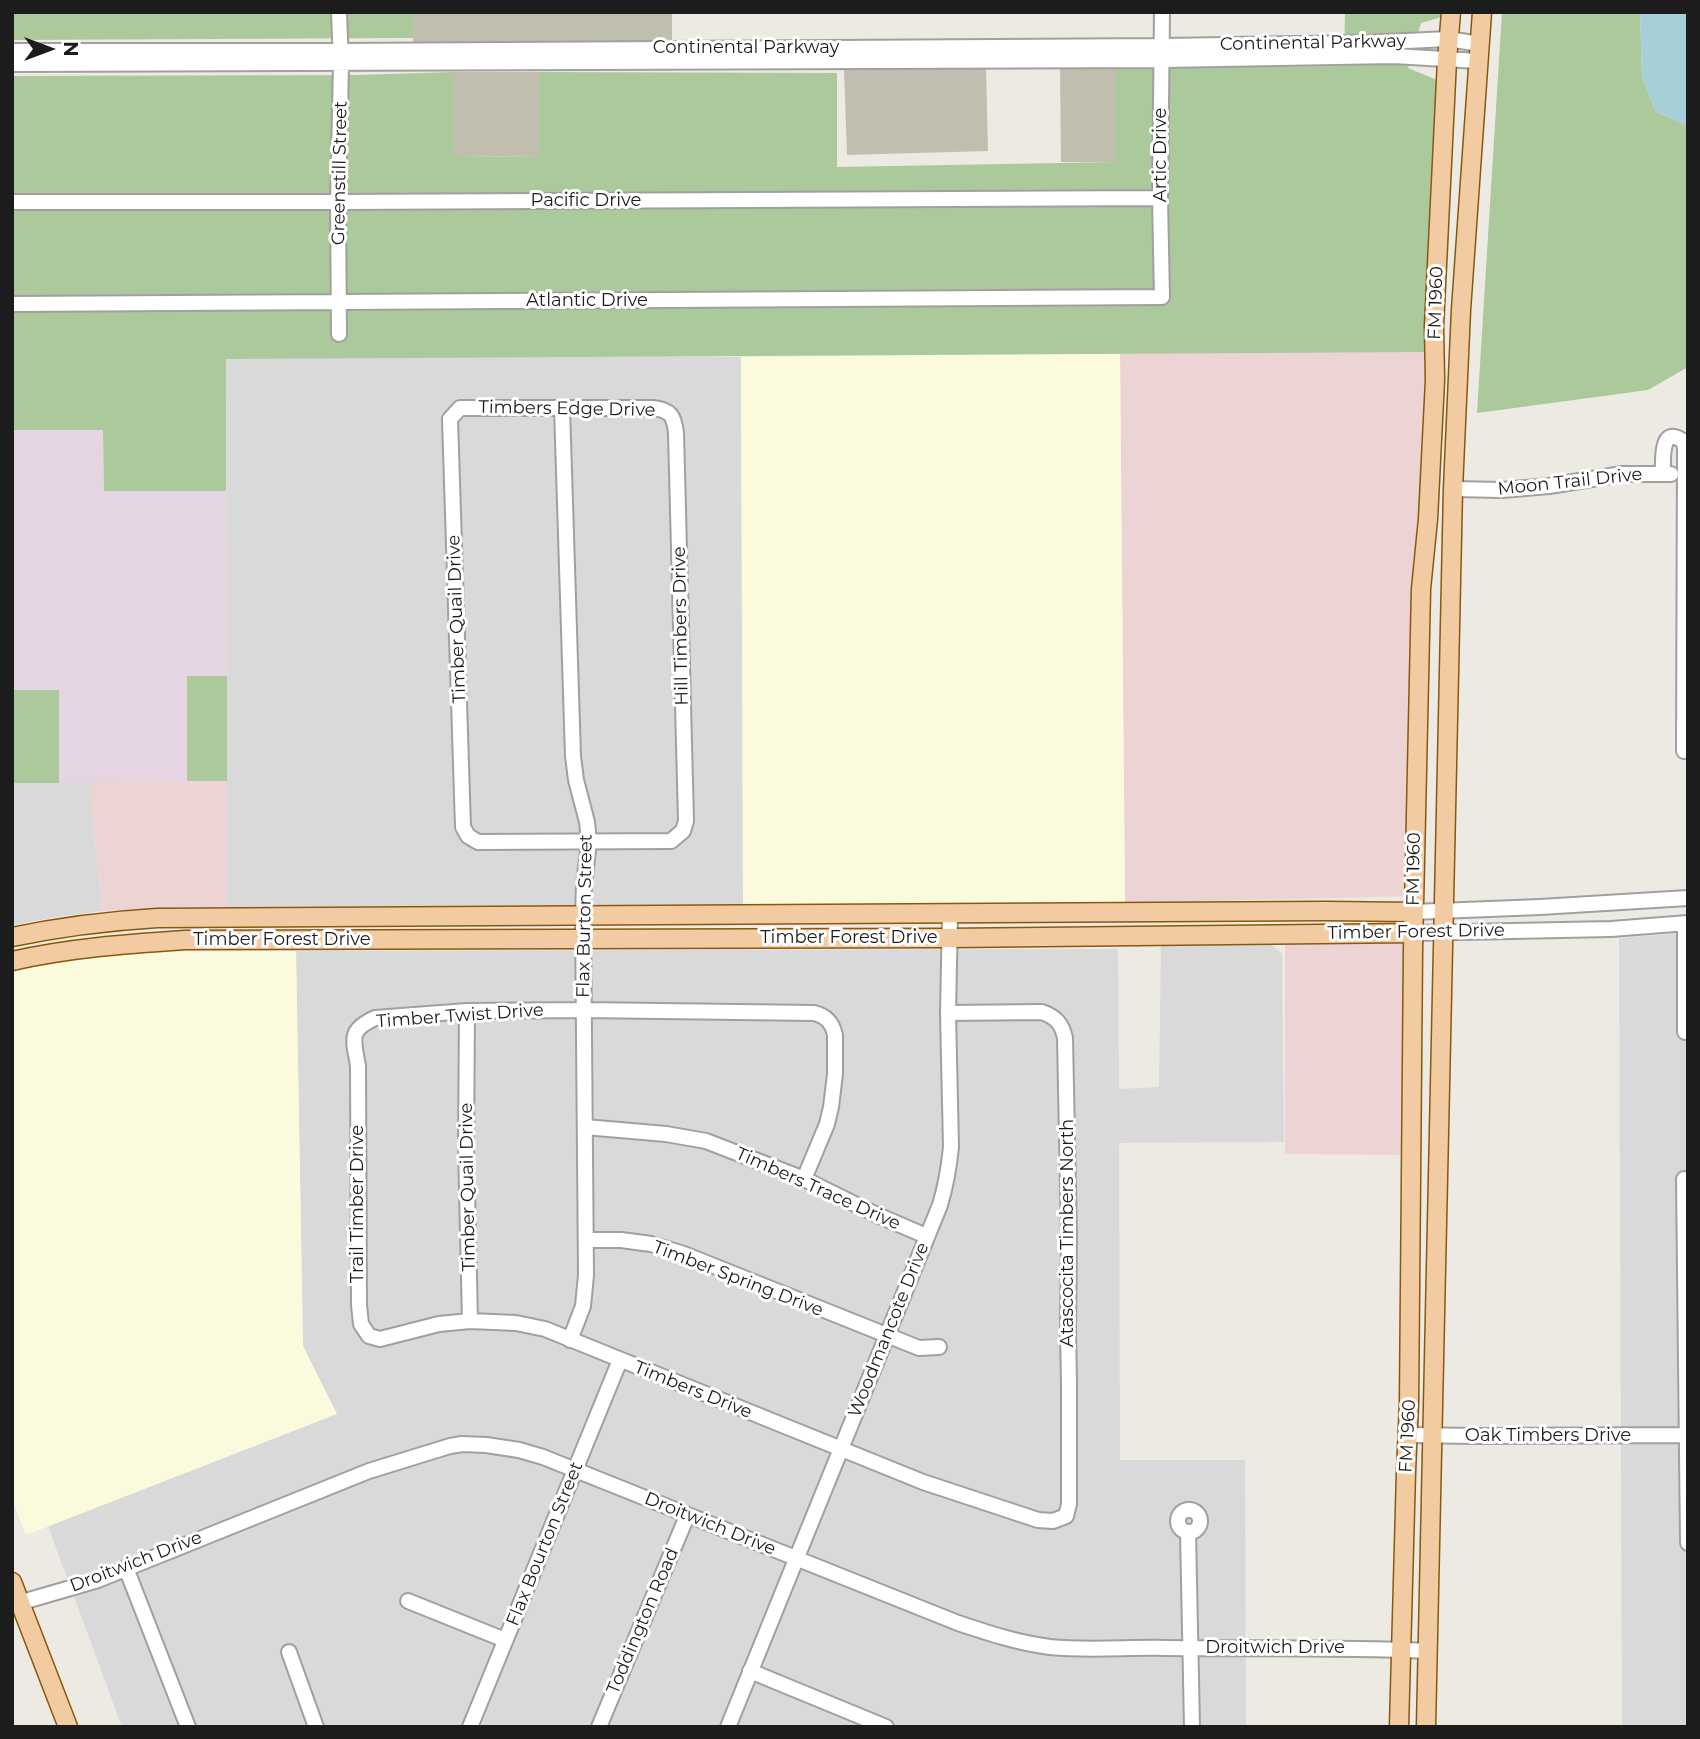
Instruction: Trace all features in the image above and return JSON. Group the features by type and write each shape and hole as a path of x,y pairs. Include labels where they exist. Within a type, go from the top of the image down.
{"main road":[{"name":"FM 1960","path":"1399,1727 1410,1367 1413,912 1421,589 1426,480 1432,437 1435,380 1434,326 1451,12"},
{"name":"FM 1960","path":"1426,1727 1453,489 1461,310 1482,12"},
{"path":"1432,437 1440,453 1441,482 1453,489"},
{"path":"1426,480 1437,491 1441,524 1452,545"},
{"path":"1242,911 1242,935"},
{"path":"1146,912 1146,936"},
{"name":"Timber Forest Drive","path":"12,937 58,928 157,918 1413,912"},
{"path":"757,914 758,938"},
{"name":"Timber Forest Drive","path":"12,961 62,951 184,940 1413,933"},
{"path":"12,1582 16,1603 68,1727"}],"street":[{"name":"Greenstill Street","path":"339,12 340,334"},
{"name":"Artic Drive","path":"1162,12 1162,297"},
{"name":"Continental Parkway","path":"1162,53 1448,39 1479,53"},
{"name":"Continental Parkway","path":"12,51 340,57"},
{"name":"Continental Parkway","path":"12,64 340,57 1162,53 1394,56 1447,60 1479,53"},
{"name":"Pacific Drive","path":"12,202 1160,198"},
{"name":"Atlantic Drive","path":"12,304 1162,297"},
{"name":"Timbers Edge Drive","path":"463,408 653,408 663,409 671,415"},
{"name":"Timber Quail Drive","path":"463,408 450,419 464,827 468,836 478,842 589,842"},
{"name":"Flax Burton Street","path":"562,408 573,757 589,842 583,915 585,1298 570,1340"},
{"name":"Hill Timbers Drive","path":"589,842 671,841 683,831 686,821 676,432 671,415"},
{"path":"1663,474 1663,446 1667,440 1679,438 1684,442 1686,475 1684,751"},
{"name":"Moon Trail Drive","path":"1453,489 1549,486 1622,474 1686,475"},
{"name":"Timber Forest Drive","path":"1413,912 1688,898"},
{"path":"1611,929 1613,903"},
{"name":"Woodmancote Drive","path":"728,1727 940,1205 949,1169 951,1147 948,1013 950,914"},
{"path":"1685,1032 1686,923"},
{"name":"Timber Forest Drive","path":"1413,933 1611,929 1686,923"},
{"name":"Timber Quail Drive","path":"467,1011 466,1147 470,1321"},
{"name":"Timber Twist Drive","path":"358,1085 354,1040 356,1031 361,1024 375,1018 467,1011 814,1013 825,1016 833,1027 835,1074 827,1124 804,1179"},
{"name":"Atascocita Timbers North","path":"948,1013 1042,1012 1058,1021 1065,1038 1069,1237 1069,1504 1066,1516 1053,1521 1025,1516"},
{"name":"Trail Timber Drive","path":"358,1085 361,1322"},
{"name":"Timbers Trace Drive","path":"584,1126 706,1141 804,1179 926,1236"},
{"path":"1684,1179 1688,1543"},
{"name":"Timber Spring Drive","path":"586,1240 621,1240 651,1244 684,1254 886,1336 919,1348 939,1347"},
{"name":"Timbers Drive","path":"361,1322 369,1336 380,1339 439,1324 470,1321 495,1321 545,1329 923,1482 1025,1516"},
{"name":"Flax Bourton Street","path":"470,1727 620,1360"},
{"name":"Oak Timbers Drive","path":"1408,1435 1687,1435"},
{"name":"Droitwich Drive","path":"16,1603 89,1583 369,1471 450,1446 474,1444 519,1450 543,1457 958,1623 1019,1642 1082,1649 1333,1648 1427,1651"},
{"name":"Toddington Road","path":"599,1727 687,1516"},
{"path":"1188,1532 1192,1727"},
{"path":"127,1568 188,1727"},
{"path":"408,1601 505,1640"},
{"path":"289,1652 316,1727"},
{"path":"750,1671 886,1727"}],"shaded area":[{"path":"413,12 672,12 672,44 413,43"},
{"path":"986,65 988,151 847,155 844,69"},
{"path":"1060,68 1116,68 1117,162 1061,162"},
{"path":"453,72 540,72 540,157 453,156"},
{"path":"1434,352 1417,896 1125,903 1120,353"},
{"path":"226,353 741,357 743,904 227,907"},
{"path":"1120,353 1125,903 743,904 741,357"},
{"path":"12,430 103,430 104,491 226,491 227,676 187,677 187,781 59,783 59,690 12,690"},
{"path":"227,781 227,907 102,911 89,782"},
{"path":"89,782 102,911 12,925 12,783"},
{"path":"1688,933 1688,1727 1622,1727 1619,938"},
{"path":"1271,944 1282,954 1284,1142 1119,1143 1120,1460 1245,1460 1246,1727 122,1727 48,1526 336,1414 303,1346 296,951 1118,949 1119,1089 1159,1087 1161,946"},
{"path":"1285,944 1419,944 1419,1155 1285,1154"},
{"path":"296,951 303,1346 337,1414 26,1535 12,1499 12,970 124,952"}],"green space":[{"path":"12,12 413,12 413,38 12,40"},
{"path":"1345,12 1452,12 1421,23 1408,68 1442,82 1434,352 226,359 226,491 104,491 103,430 12,430 12,76 357,75 453,72 453,156 539,157 540,72 837,73 837,167 1116,162 1116,68 1344,66"},
{"path":"1502,12 1640,12 1642,77 1656,112 1688,126 1688,367 1648,390 1477,413"},
{"path":"187,676 227,676 227,781 187,781"},
{"path":"12,690 59,690 59,783 12,783"}],"water":[{"path":"1640,12 1688,12 1688,126 1656,112 1642,77"}]}
